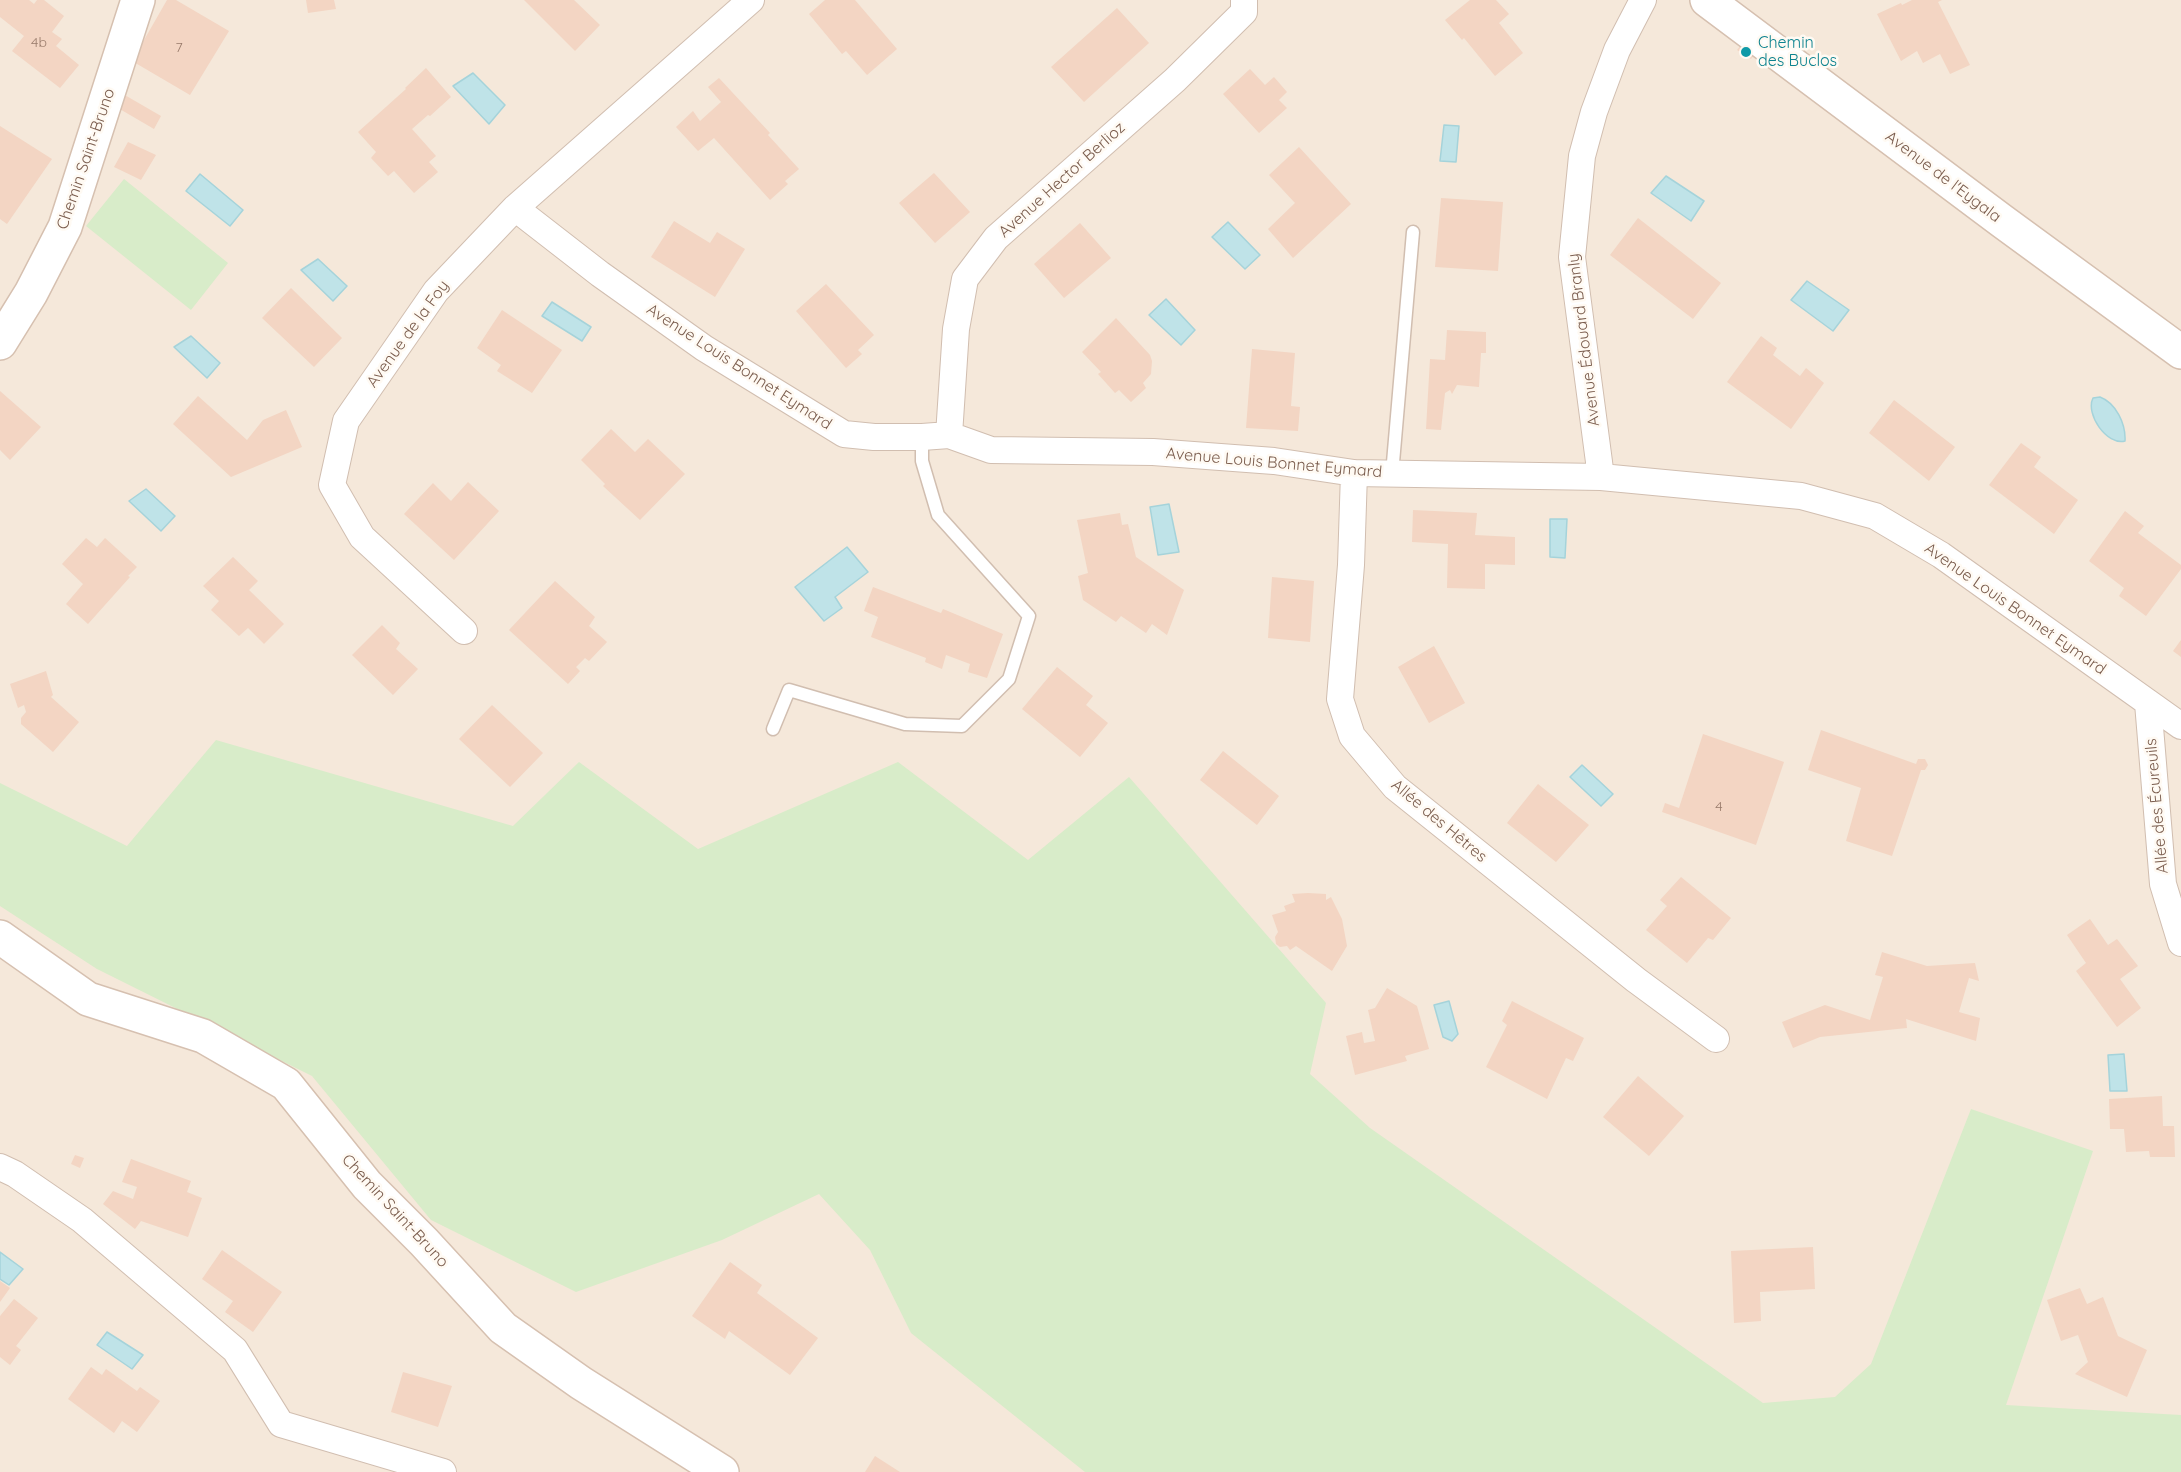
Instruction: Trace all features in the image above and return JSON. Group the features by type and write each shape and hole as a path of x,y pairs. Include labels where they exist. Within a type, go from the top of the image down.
{"street":[{"name":"Chemin Saint-Bruno","path":"0,343 31,292 65,227 138,0"},
{"name":"Avenue de la Foy","path":"464,631 362,537 332,485 346,421 436,291 515,208 751,0"},
{"name":"Avenue Hector Berlioz","path":"949,435 956,329 965,279 996,238 1175,80 1244,12 1244,0"},
{"name":"Avenue Édouard Branly","path":"1601,477 1572,257 1582,156 1594,112 1617,50 1643,0"},
{"name":"Avenue de l'Eygala","path":"1707,0 2002,221 2181,351"},
{"name":"Avenue Louis Bonnet Eymard","path":"515,208 600,274 704,348 844,434 874,437 949,435 991,450 1153,452 1274,461 1354,473 1601,477 1801,496 1875,516 1941,555 2181,726"},
{"name":"Allée des Hêtres","path":"1354,473 1351,565 1340,699 1352,736 1395,787 1636,980 1716,1039"},
{"name":"Allée des Écureuils","path":"2148,704 2163,884 2181,943"},
{"name":"Chemin Saint-Bruno","path":"0,937 88,999 203,1036 286,1084 367,1185 424,1242 503,1328 712,1472"},
{"path":"0,1167 15,1174 82,1220 235,1350 281,1424 443,1472"}],"lane":[{"path":"1392,474 1413,232"},
{"path":"773,729 789,690 905,724 962,726 1009,679 1029,616 938,515 922,461 922,437"}],"shaded area":[{"path":"0,0 2181,0 2181,1472 0,1472"}],"green space":[{"path":"124,179 228,263 191,310 86,226"},
{"path":"216,740 513,826 579,762 698,849 898,762 1028,860 1129,777 1326,1003 1310,1074 1370,1128 1763,1403 1835,1397 1871,1364 1971,1109 2093,1151 2006,1405 2181,1415 2181,1472 1085,1472 911,1333 870,1250 819,1194 722,1240 576,1292 431,1220 312,1076 97,969 0,906 0,783 127,846"}],"water":[{"path":"473,73 505,105 489,124 453,86"},
{"path":"1444,125 1459,126 1456,162 1440,161"},
{"path":"200,174 243,210 230,226 186,191"},
{"path":"1666,176 1704,201 1691,221 1651,193"},
{"path":"1228,222 1260,255 1245,269 1212,237"},
{"path":"318,259 347,286 333,301 301,270"},
{"path":"1807,281 1849,310 1833,331 1791,300"},
{"path":"1166,299 1195,330 1181,345 1149,315"},
{"path":"552,302 591,327 582,341 542,316"},
{"path":"191,336 220,363 207,378 174,347"},
{"path":"2100,397 2111,404 2119,415 2124,428 2125,441 2111,439 2095,420 2091,405 2093,398"},
{"path":"146,489 175,516 161,531 129,501"},
{"path":"1169,504 1179,552 1158,555 1150,507"},
{"path":"1550,519 1567,519 1565,558 1550,557"},
{"path":"847,547 868,572 835,597 842,608 824,621 795,587"},
{"path":"1582,765 1613,794 1601,806 1570,777"},
{"path":"1449,1001 1458,1034 1452,1041 1443,1037 1434,1005"},
{"path":"2124,1054 2127,1091 2110,1091 2108,1055"},
{"path":"0,1252 23,1269 9,1285 0,1279"},
{"path":"107,1332 143,1355 132,1369 97,1345"}],"building":[{"path":"0,0 29,0 34,4 37,0 44,0 64,16 52,32 62,39 56,46 79,65 60,88 12,51 24,36 0,17"},
{"path":"167,0 176,0 229,31 190,95 132,61"},
{"path":"306,0 334,0 336,9 308,13"},
{"path":"524,0 574,0 600,25 575,51"},
{"path":"825,0 855,0 897,49 867,75 846,51 842,54 809,14"},
{"path":"1470,0 1496,0 1509,14 1499,23 1523,53 1495,76 1464,38 1462,40 1445,20"},
{"path":"1912,0 1942,0 1938,2 1970,65 1950,74 1940,54 1923,63 1917,51 1901,61 1877,14"},
{"path":"1117,8 1149,43 1084,102 1051,67"},
{"name":"Chemin des Buclos","path":"1741,45 1755,54 1751,59 1737,50"},
{"path":"426,68 451,97 412,129 436,156 429,162 438,172 414,193 394,171 388,176 371,158 376,152 358,132"},
{"path":"1250,69 1265,85 1274,77 1287,92 1279,100 1287,108 1259,133 1223,94"},
{"path":"719,78 770,133 768,135 799,169 785,181 788,184 770,200 714,138 698,151 676,127 693,111 700,121 721,102 708,87"},
{"path":"123,94 161,116 154,129 118,108"},
{"path":"0,126 52,159 7,224 0,219"},
{"path":"128,142 156,155 141,180 114,167"},
{"path":"1299,147 1351,204 1293,258 1268,229 1295,203 1269,175"},
{"path":"934,173 970,212 935,243 899,203"},
{"path":"1441,198 1503,202 1498,271 1435,267"},
{"path":"1638,218 1721,283 1693,319 1610,255"},
{"path":"674,221 710,243 717,232 745,249 715,297 651,257"},
{"path":"1080,223 1111,258 1064,298 1034,264"},
{"path":"826,284 874,335 858,350 862,354 846,368 796,311"},
{"path":"291,288 342,338 314,367 262,318"},
{"path":"502,310 562,350 532,393 497,371 501,365 477,348"},
{"path":"1116,318 1150,355 1152,361 1151,374 1143,383 1146,388 1131,402 1119,390 1115,393 1098,374 1101,372 1082,352"},
{"path":"1447,330 1486,332 1486,353 1481,353 1479,387 1457,385 1452,394 1450,390 1445,393 1441,430 1426,429 1430,359 1445,360"},
{"path":"1761,336 1777,348 1773,355 1800,376 1806,368 1824,383 1791,429 1727,382"},
{"path":"1252,349 1295,353 1291,406 1300,407 1298,431 1246,428"},
{"path":"0,391 41,427 10,460 0,450"},
{"path":"198,396 247,440 263,420 286,410 302,447 231,477 173,424"},
{"path":"1894,400 1955,447 1929,481 1869,433"},
{"path":"611,429 635,452 648,439 685,474 640,520 603,486 605,484 581,460"},
{"path":"2021,443 2041,457 2034,467 2078,500 2054,534 1989,485"},
{"path":"468,482 499,511 454,560 404,514 433,483 451,501"},
{"path":"1413,510 1477,513 1475,535 1515,537 1515,565 1485,564 1485,589 1447,588 1448,544 1412,542"},
{"path":"2125,511 2144,526 2138,533 2181,565 2181,569 2146,616 2119,596 2124,588 2089,561"},
{"path":"1120,513 1122,525 1128,524 1136,557 1184,590 1167,635 1152,624 1146,633 1121,616 1116,622 1083,600 1078,576 1088,573 1077,520"},
{"path":"86,538 97,547 105,538 137,567 88,624 66,604 83,584 62,564"},
{"path":"233,557 258,581 249,590 284,624 264,644 248,628 239,636 211,610 219,601 203,586"},
{"path":"1272,577 1314,581 1310,642 1268,638"},
{"path":"555,581 595,617 589,626 607,642 589,661 585,658 576,667 580,671 568,684 509,630"},
{"path":"873,587 941,613 943,609 1003,634 987,678 968,672 970,664 946,655 942,669 925,662 926,658 871,637 878,617 864,611"},
{"path":"382,625 400,643 396,649 418,669 393,695 352,655"},
{"path":"2181,640 2181,657 2173,651"},
{"path":"1434,646 1465,703 1429,723 1398,667"},
{"path":"1057,667 1093,696 1086,705 1108,723 1080,757 1022,709"},
{"path":"46,671 53,695 51,697 79,722 53,752 21,724 21,718 26,712 24,705 18,708 10,684"},
{"path":"492,705 543,753 510,787 459,739"},
{"path":"1821,730 1916,764 1918,759 1925,759 1928,765 1925,770 1921,770 1892,856 1846,841 1861,788 1808,770"},
{"path":"1703,734 1784,762 1756,845 1662,812 1665,803 1679,808"},
{"path":"1223,751 1279,796 1257,825 1200,780"},
{"path":"1538,784 1589,825 1556,862 1507,823"},
{"path":"1681,877 1731,918 1713,940 1708,938 1687,963 1646,930 1667,906 1660,900"},
{"path":"1292,894 1326,894 1326,900 1331,897 1342,919 1347,946 1332,971 1296,946 1290,950 1287,946 1280,947 1276,944 1275,937 1278,932 1272,915 1286,911 1284,906 1295,902"},
{"path":"2090,919 2108,945 2117,939 2138,966 2120,979 2141,1008 2117,1027 2076,971 2086,963 2067,935"},
{"path":"1882,952 1927,966 1975,963 1979,981 1969,978 1959,1012 1980,1018 1976,1041 1906,1019 1907,1028 1820,1037 1793,1048 1782,1022 1825,1005 1870,1020 1883,977 1875,975"},
{"path":"1387,988 1417,1006 1429,1049 1405,1056 1407,1061 1355,1075 1346,1036 1362,1032 1364,1043 1375,1041 1368,1010 1375,1008"},
{"path":"1512,1001 1584,1038 1573,1061 1566,1058 1547,1099 1486,1067 1507,1025 1502,1021"},
{"path":"1638,1076 1684,1116 1649,1156 1603,1117"},
{"path":"2162,1096 2163,1126 2174,1126 2175,1157 2150,1157 2149,1151 2126,1152 2124,1129 2110,1129 2109,1099"},
{"path":"75,1155 84,1158 80,1168 71,1164"},
{"path":"131,1159 191,1181 187,1192 202,1198 188,1237 141,1221 135,1229 103,1204 113,1191 133,1199 137,1187 122,1182"},
{"path":"1813,1247 1815,1289 1760,1292 1761,1321 1734,1323 1731,1251"},
{"path":"222,1250 282,1292 253,1332 225,1312 233,1301 202,1279"},
{"path":"730,1262 762,1285 757,1293 818,1338 790,1375 729,1331 725,1339 692,1316"},
{"path":"0,1281 10,1288 0,1302"},
{"path":"2080,1288 2087,1304 2103,1297 2118,1336 2147,1350 2127,1397 2075,1374 2088,1362 2078,1335 2061,1341 2047,1300"},
{"path":"14,1299 38,1318 16,1346 21,1350 10,1365 0,1357 0,1316"},
{"path":"91,1367 102,1375 106,1369 137,1391 140,1387 160,1401 137,1432 122,1421 114,1433 68,1399"},
{"path":"403,1372 452,1386 438,1427 391,1412"},
{"path":"875,1456 900,1472 865,1472"}],"place":[{"name":"Chemin des Buclos","path":"1746,52"}]}
